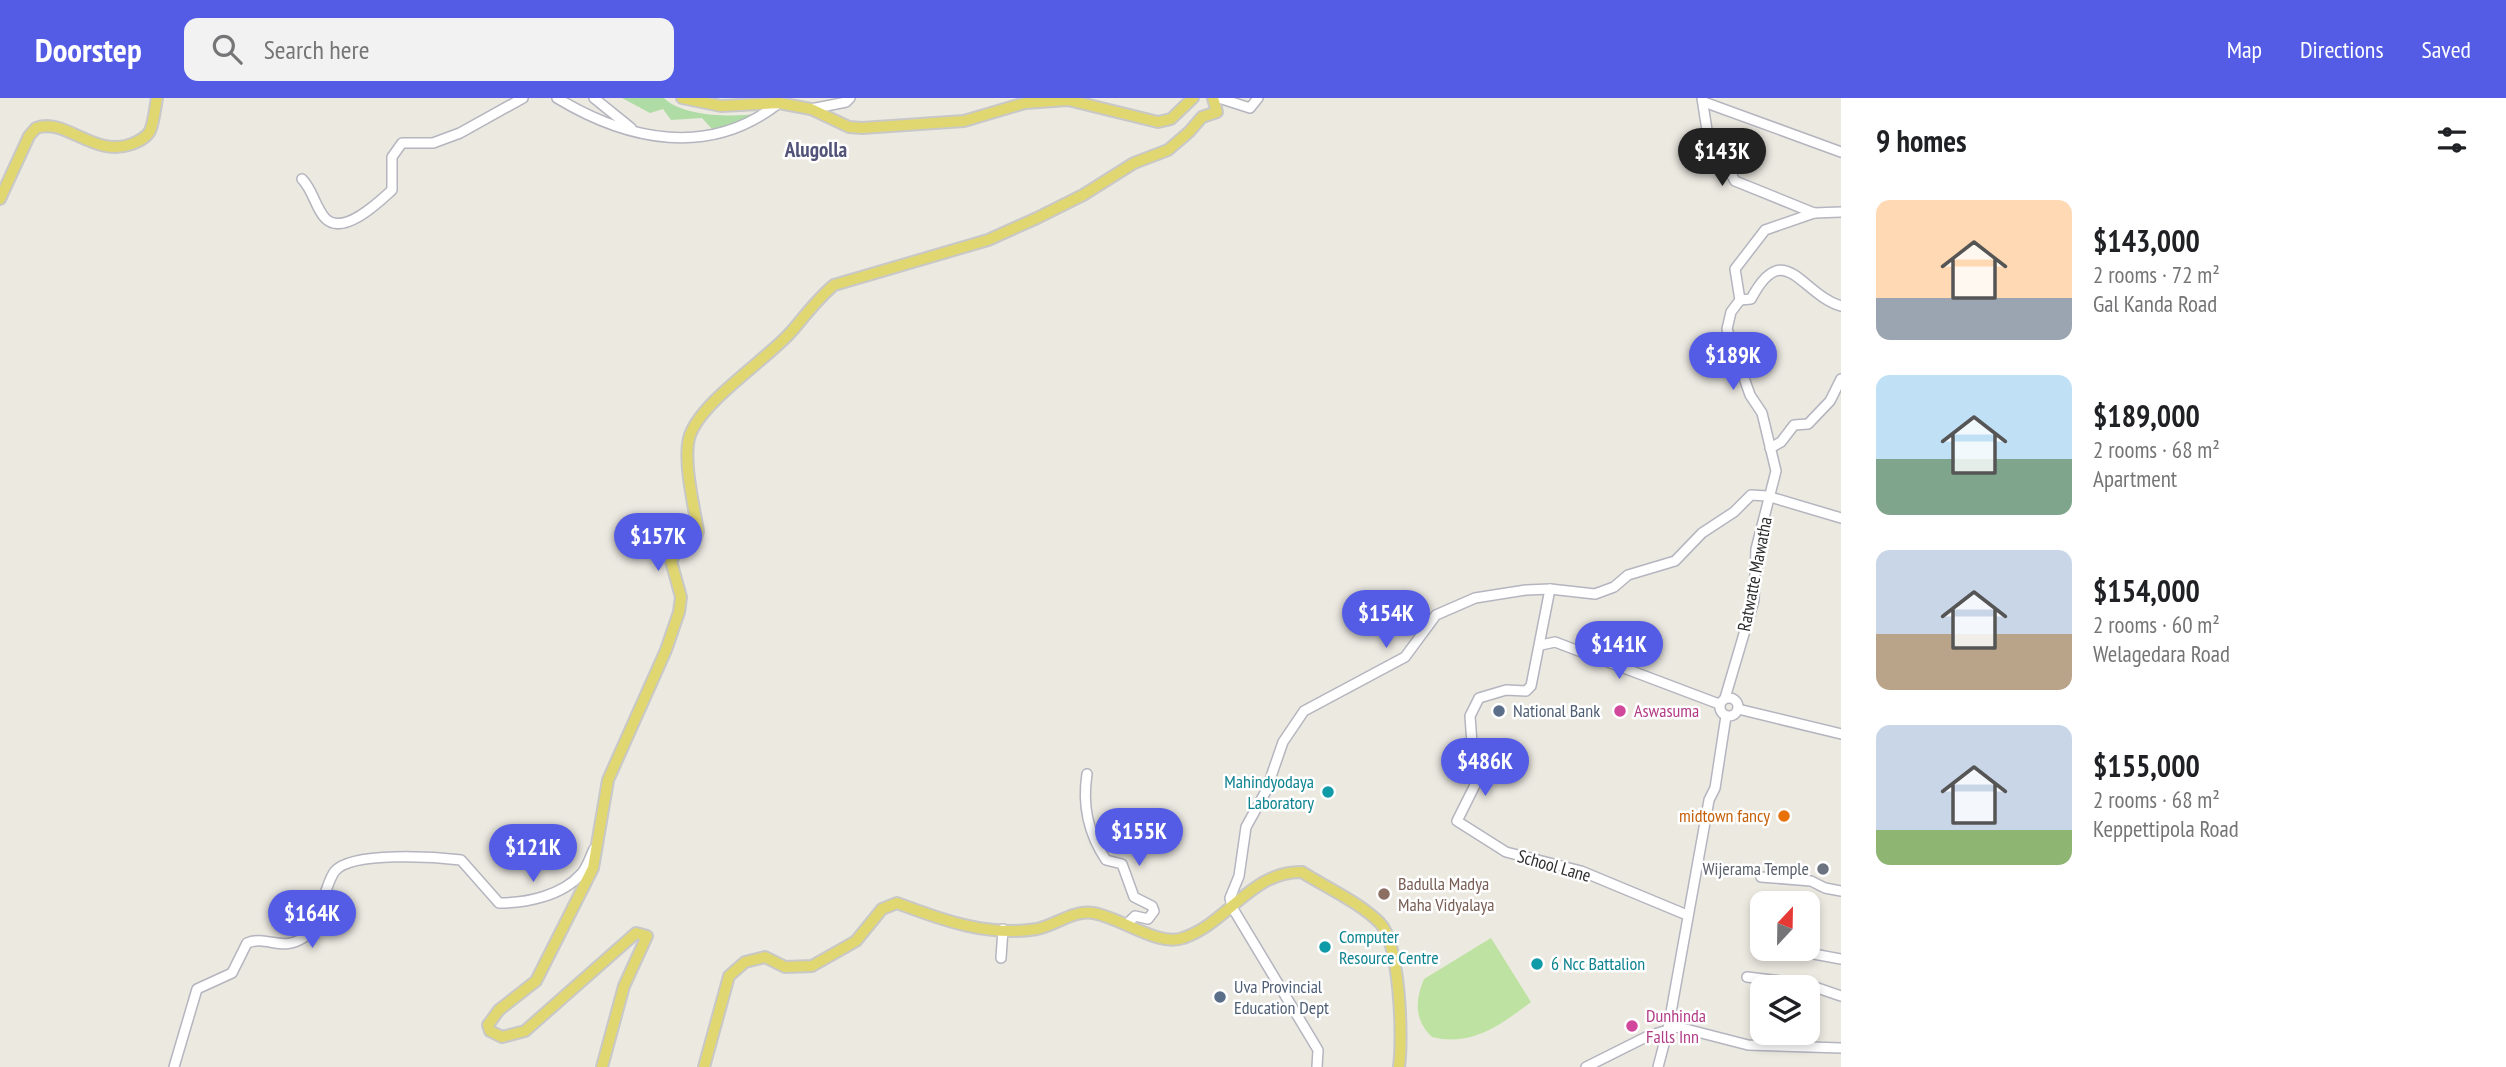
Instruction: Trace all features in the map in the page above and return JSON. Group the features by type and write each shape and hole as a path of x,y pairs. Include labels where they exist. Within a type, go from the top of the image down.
{"main road":[{"path":"0,199 29,136 36,128 43,125 56,127 97,146 123,147 142,140 150,131 157,98"},
{"path":"682,98 721,106 779,103 811,110 849,127 862,128 964,121 1025,103 1068,100 1158,122 1171,119 1193,98"},
{"path":"602,1067 624,986 647,936 636,933 617,947 525,1031 502,1037 490,1031 488,1025 499,1010 536,982 593,868 608,780 666,650 679,612 681,597 671,561 680,545 695,540 698,531 687,450 690,433 714,403 790,333 815,302 834,285 988,240 1083,195 1134,163 1168,150 1202,117 1217,111 1213,98"},
{"path":"704,1067 729,976 745,962 765,957 785,967 812,966 856,941 882,909 897,903 956,926 1026,931 1088,912 1127,924 1163,940 1175,940 1207,926 1274,875 1302,872 1381,924 1389,940 1398,993 1399,1067"}],"street":[{"path":"302,179 310,187 325,218 337,223 348,221 373,207 392,190 392,157 402,143 433,143 460,133 523,98"},
{"path":"557,98 591,119 670,138 710,137 756,121 779,103"},
{"path":"594,98 635,131"},
{"path":"811,110 850,98"},
{"path":"1219,98 1250,108 1258,98"},
{"path":"1814,212 1735,181 1718,150 1709,143 1703,100 1841,152"},
{"path":"1838,212 1814,212 1765,230 1735,269 1740,300 1751,299 1768,273 1779,270 1791,271 1839,305"},
{"name":"Ratwatte Mawatha","path":"1724,698 1754,600 1756,549 1776,471 1762,413 1750,395 1727,329 1731,312 1740,300"},
{"path":"1770,448 1781,442 1794,425 1808,424 1830,401 1841,379"},
{"path":"1317,1067 1318,1050 1232,907 1230,898 1239,876 1247,827 1266,791 1283,742 1304,710 1405,657 1436,615 1475,598 1550,589 1595,594 1614,587 1628,575 1675,561 1702,533 1734,512 1751,495 1770,497 1841,518"},
{"name":"School Lane","path":"1550,589 1531,686 1526,691 1490,693 1474,704 1469,732 1475,785 1457,821 1506,852 1581,871 1687,915"},
{"path":"1541,645 1555,642 1699,698 1734,699 1738,709"},
{"path":"1658,1067 1668,1030 1709,800 1715,788 1726,716 1724,698"},
{"path":"1726,716 1735,714 1738,709"},
{"path":"1738,709 1841,734"},
{"path":"1087,774 1083,797 1092,840 1106,860 1122,864 1134,897 1152,906 1154,911 1148,919 1135,916 1127,924"},
{"path":"173,1067 197,989 232,973 247,943 254,940 289,946 305,937 317,923 324,897 336,870 350,863 397,856 422,855 461,860 499,903 520,903 561,889 581,874 599,838"},
{"path":"1761,877 1811,881 1825,888 1841,891"},
{"path":"1001,958 1003,929"},
{"path":"1820,955 1841,959"},
{"path":"1747,977 1806,984 1841,996"},
{"path":"1586,1067 1668,1030 1688,1029 1748,1045 1841,1048"}],"green space":[{"path":"622,98 664,98 683,109 708,114 757,114 719,131 713,130 702,118 671,120 663,109 650,113"},
{"path":"1491,938 1531,1002 1485,1032 1460,1039 1432,1037 1422,1024 1418,1010 1424,979"}],"place":[{"name":"National Bank","path":"1499,711"},
{"name":"Aswasuma","path":"1620,711"},
{"name":"Mahindyodaya Laboratory","path":"1328,792"},
{"name":"midtown fancy","path":"1784,816"},
{"name":"Wijerama Temple","path":"1823,869"},
{"name":"Badulla Madya Maha Vidyalaya","path":"1384,894"},
{"name":"Computer Resource Centre","path":"1325,947"},
{"name":"6 Ncc Battalion","path":"1537,964"},
{"name":"Uva Provincial Education Dept","path":"1220,997"},
{"name":"Dunhinda Falls Inn","path":"1632,1026"}],"district":[{"name":"Alugolla","path":"816,150"}]}
